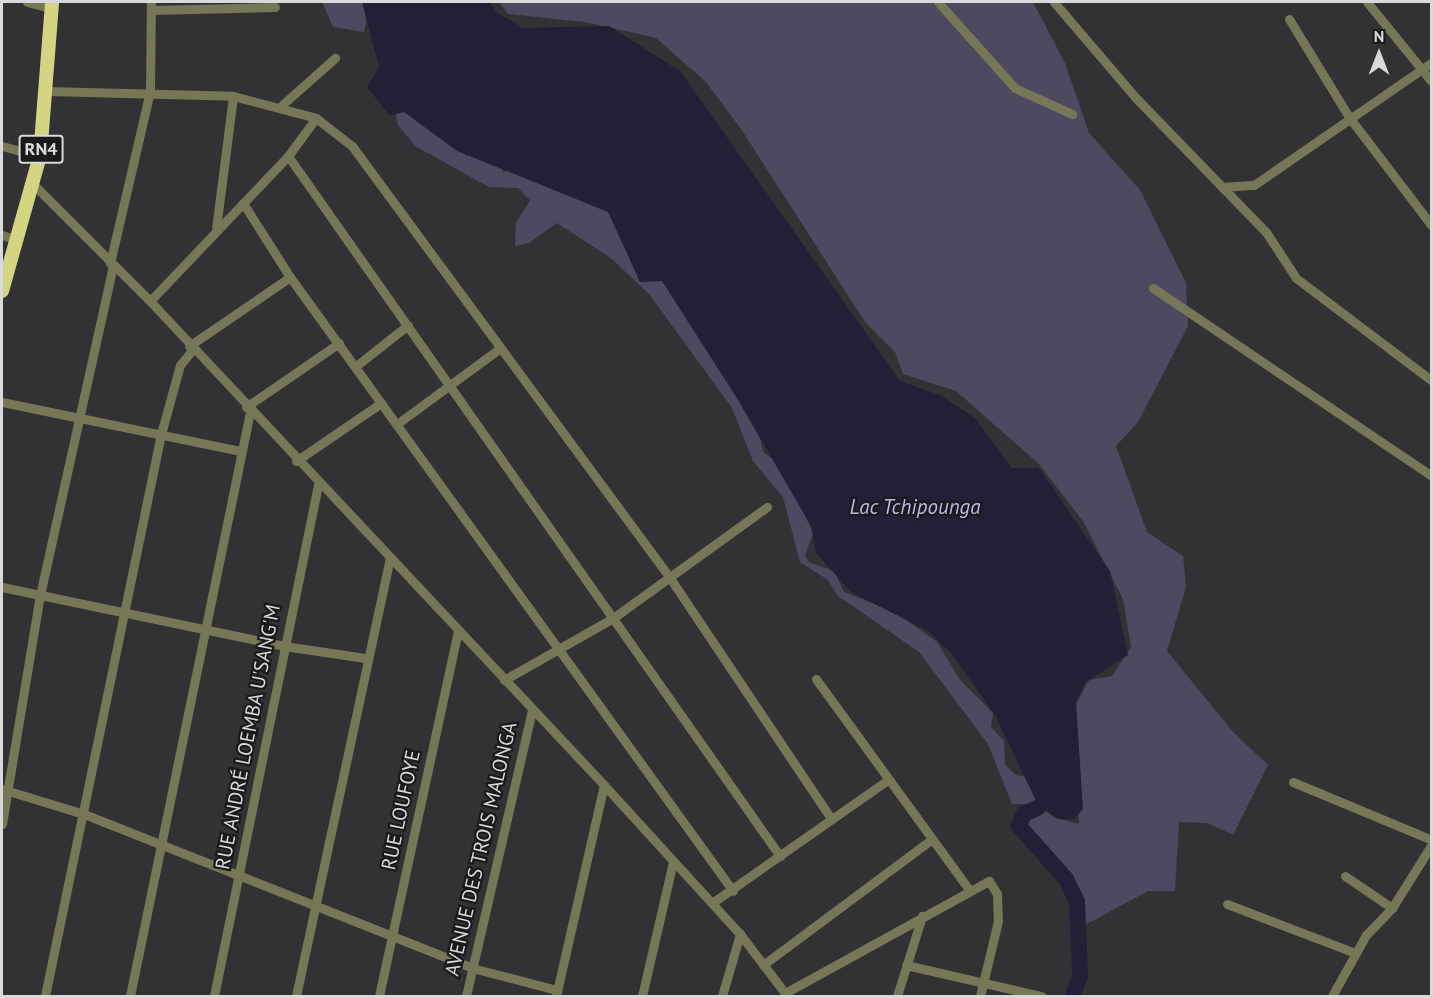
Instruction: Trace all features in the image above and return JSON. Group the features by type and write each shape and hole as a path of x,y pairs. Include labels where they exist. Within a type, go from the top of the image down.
{"highway":[{"name":"RN4","path":"2,291 35,186 47,91 52,5"}],"street":[{"path":"27,2 52,5"},
{"path":"938,2 1015,88 1072,114"},
{"path":"1054,2 1136,98 1266,232 1308,289 1431,381"},
{"path":"1367,2 1431,82"},
{"path":"2,824 5,791 40,595 150,91 151,6 275,7"},
{"path":"1289,19 1348,117 1431,226"},
{"path":"282,105 334,58"},
{"path":"1222,187 1254,185 1348,117 1421,71 1431,62"},
{"path":"47,91 150,91 233,96 282,105 316,118 368,162 500,348 670,578 830,818"},
{"path":"216,229 233,96"},
{"path":"150,301 216,229 288,156 316,118"},
{"path":"2,146 40,156"},
{"path":"288,156 780,856"},
{"path":"35,186 150,301 190,348 318,485 604,785 740,933 785,995 922,916 989,881 997,894 998,921 980,996"},
{"path":"243,203 290,277 733,891"},
{"path":"2,235 17,240"},
{"path":"45,996 161,434 180,365 190,348 290,277"},
{"path":"1153,288 1431,476"},
{"path":"356,366 408,325"},
{"path":"130,996 248,410 339,343"},
{"path":"397,424 500,348"},
{"path":"2,402 241,452"},
{"path":"296,461 381,403"},
{"name":"RUE ANDRÉ LOEMBA U'SANG'M","path":"214,996 318,485"},
{"path":"504,680 561,652 613,618 767,507"},
{"path":"296,996 365,658 390,559"},
{"path":"2,587 284,646 365,658"},
{"name":"RUE LOUFOYE","path":"379,996 458,632"},
{"path":"816,679 886,782 970,891"},
{"name":"AVENUE DES TROIS MALONGA","path":"466,996 532,709"},
{"path":"712,903 733,891 830,818 886,782"},
{"path":"1293,782 1431,840"},
{"path":"5,791 84,814 392,939 472,968 556,993 604,785"},
{"path":"763,965 931,840"},
{"path":"1332,996 1355,953 1392,908 1431,844"},
{"path":"642,996 673,862"},
{"path":"1345,876 1392,908"},
{"path":"1227,904 1355,953"},
{"path":"897,996 922,916"},
{"path":"722,996 740,933"},
{"path":"906,965 1041,996"}],"shaded area":[{"path":"322,2 363,2 369,8 364,32 333,27"},
{"path":"499,2 1033,2 1065,63 1089,133 1140,190 1186,283 1188,326 1138,422 1116,446 1147,532 1183,556 1186,587 1167,651 1233,732 1268,765 1233,835 1208,823 1179,822 1175,891 1148,891 1085,925 1028,833 1026,804 1012,804 988,744 919,652 838,596 828,580 800,562 783,497 753,461 732,408 649,294 612,259 557,223 529,243 515,246 516,223 530,200 518,188 489,187 415,146 398,125 395,110 406,104 451,137 466,156 500,155 503,173 511,166 606,207 665,276 757,423 763,452 783,467 813,533 805,556 810,563 834,571 844,592 895,612 937,642 960,680 993,713 991,727 1004,741 1005,765 1016,775 1037,779 1040,798 1034,801 1055,818 1079,824 1074,708 1089,680 1112,676 1131,647 1123,599 1083,521 1038,463 956,391 903,374 895,352 865,322 741,129 706,82 656,38 585,22 508,14"}],"water":[{"name":"Lac Tchipounga","path":"362,2 490,2 496,12 523,28 609,26 680,71 900,381 942,396 975,418 1012,468 1039,468 1110,571 1128,655 1085,683 1076,702 1083,809 1074,819 1060,819 1039,807 995,715 951,653 928,631 851,592 816,553 811,526 738,400 662,281 640,282 608,212 457,151 404,112 390,116 367,87 379,67"}],"waterway":[{"path":"1039,807 1024,814 1019,826 1066,879 1077,902 1080,975 1073,996"}]}
